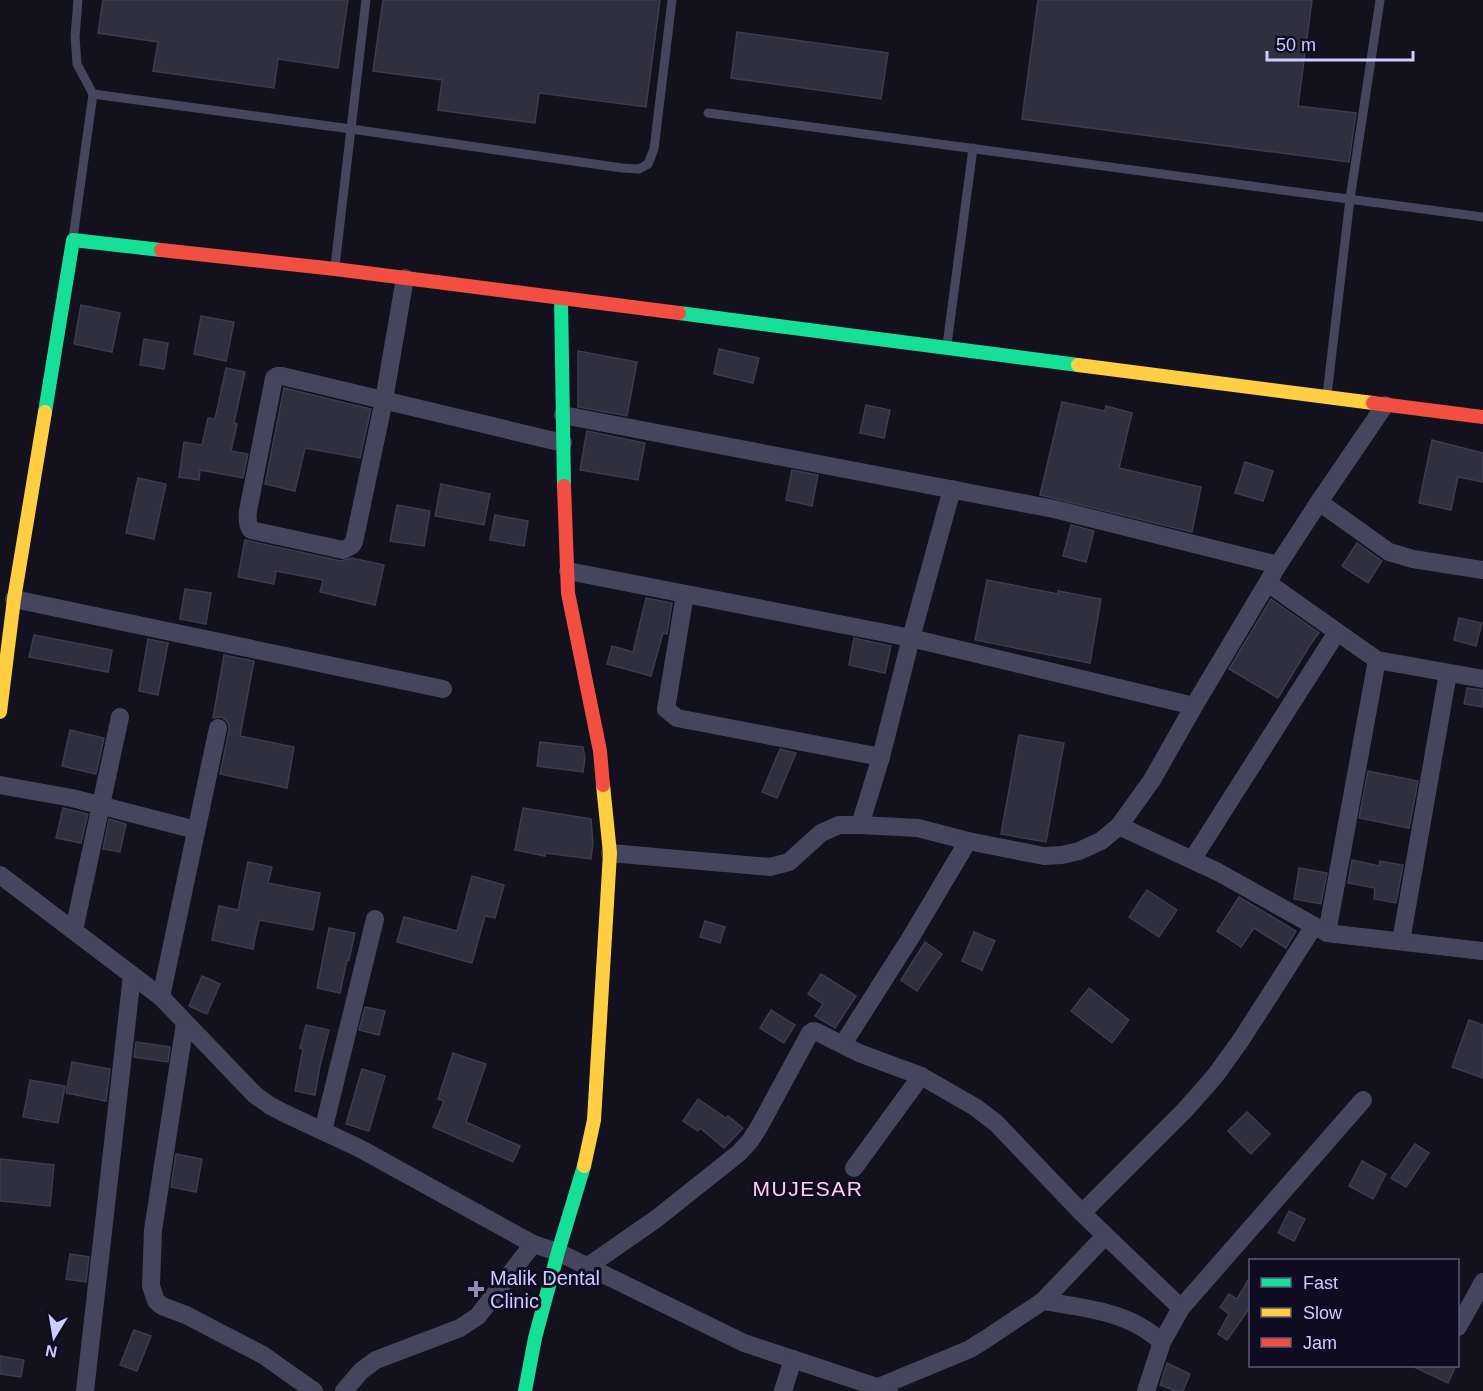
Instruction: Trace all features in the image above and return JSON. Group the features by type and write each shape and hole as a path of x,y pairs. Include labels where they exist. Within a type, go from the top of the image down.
{"street":[{"path":"0,712 14,599 73,240 334,269 1483,417"},
{"path":"405,278 384,400 351,546 343,550 251,530 247,521 248,511 274,378 277,376 282,376 384,400 563,443"},
{"path":"525,1391 535,1338 587,1157 594,1120 610,853 600,751 568,593 561,298"},
{"path":"610,853 770,867 789,862 821,833 839,825 918,828 968,842 1044,856 1079,851 1101,841 1119,826 1152,780 1278,565 1385,405"},
{"path":"563,415 1054,508 1278,565"},
{"path":"860,825 881,757 952,489"},
{"path":"1319,502 1389,552 1413,559 1483,570"},
{"path":"568,571 911,638 1194,706"},
{"path":"1268,583 1377,660 1483,679"},
{"path":"685,594 666,709 670,714 677,718 881,757"},
{"path":"14,599 443,689"},
{"path":"1192,860 1337,632"},
{"path":"1082,1213 1185,1110 1215,1076 1321,929 1377,660"},
{"path":"1401,941 1448,673"},
{"path":"74,930 120,717"},
{"path":"161,997 218,728"},
{"path":"0,785 72,798 196,830"},
{"path":"1119,826 1218,872 1321,929 1483,951"},
{"path":"843,1044 968,842"},
{"path":"0,875 161,997 255,1095 284,1113 359,1148 532,1244 558,1252 744,1343 883,1389 970,1349 1043,1301 1105,1236"},
{"path":"324,1131 375,919"},
{"path":"85,1391 132,975"},
{"path":"185,1023 153,1230 152,1293 162,1306 186,1315 263,1355 314,1391"},
{"path":"586,1266 656,1219 739,1153 750,1141 813,1031 867,1056 921,1076 975,1107 996,1123 1082,1213 1181,1308"},
{"path":"854,1168 921,1076"},
{"path":"1146,1391 1162,1342 1181,1308 1363,1100"},
{"path":"344,1391 361,1371 376,1360 470,1323 478,1316 532,1244"},
{"path":"1459,1325 1483,1282"},
{"path":"1043,1301 1124,1318 1145,1329 1162,1342"},
{"path":"783,1391 793,1359"}],"lane":[{"path":"73,240 93,94 77,64 75,37 78,0"},
{"path":"334,269 366,0"},
{"path":"93,94 639,169 648,164 654,149 672,0"},
{"path":"1327,397 1350,199 1380,0"},
{"path":"708,113 1483,217"},
{"path":"946,348 974,148"}],"building":[{"path":"103,0 348,0 338,68 278,59 274,88 153,71 158,42 98,33"},
{"path":"383,0 660,0 646,107 539,93 535,123 438,110 442,80 373,71"},
{"path":"1038,0 1312,0 1298,106 1356,113 1349,162 1022,119"},
{"path":"737,32 888,53 881,99 731,78"},
{"path":"81,305 120,313 112,352 74,344"},
{"path":"201,316 234,322 226,361 194,354"},
{"path":"144,339 168,343 164,369 140,365"},
{"path":"719,349 759,358 753,383 714,374"},
{"path":"578,351 637,362 627,416 578,407"},
{"path":"226,368 245,372 234,423 237,424 231,451 248,454 243,478 200,470 199,480 179,477 184,442 202,445 208,418 215,419"},
{"path":"284,388 371,409 360,458 305,448 295,491 265,484"},
{"path":"1062,402 1105,411 1106,406 1132,413 1119,468 1201,487 1192,532 1040,495"},
{"path":"866,405 890,410 884,438 860,433"},
{"path":"587,431 645,443 638,480 580,470"},
{"path":"1432,440 1483,453 1483,482 1458,477 1451,510 1419,503"},
{"path":"1245,462 1273,471 1263,501 1235,493"},
{"path":"792,470 818,475 812,506 786,500"},
{"path":"138,478 166,484 154,539 126,533"},
{"path":"441,484 490,494 484,525 435,516"},
{"path":"397,505 430,511 424,546 390,541"},
{"path":"495,515 528,521 524,546 490,540"},
{"path":"1071,525 1094,531 1086,562 1063,556"},
{"path":"245,540 341,561 352,558 384,565 375,605 320,592 323,580 276,571 274,584 238,577"},
{"path":"1357,543 1382,561 1368,583 1342,566"},
{"path":"987,580 1058,594 1058,591 1101,599 1090,663 975,640"},
{"path":"185,589 211,593 206,624 180,619"},
{"path":"646,598 672,603 667,634 663,633 651,676 607,664 612,646 633,652"},
{"path":"1271,599 1319,633 1278,698 1229,669"},
{"path":"1459,618 1482,623 1476,646 1454,640"},
{"path":"34,635 112,650 108,672 29,657"},
{"path":"854,638 891,646 885,673 849,665"},
{"path":"148,639 168,643 158,695 139,691"},
{"path":"224,655 254,661 240,736 294,747 287,788 220,774 229,725 221,717 213,718"},
{"path":"1467,688 1483,690 1483,707 1464,704"},
{"path":"70,730 104,738 96,774 62,766"},
{"path":"1019,735 1064,743 1046,842 1001,834"},
{"path":"540,742 583,747 585,758 583,772 537,766"},
{"path":"780,749 796,753 777,798 762,792"},
{"path":"1368,771 1418,781 1409,828 1359,818"},
{"path":"63,808 88,814 81,843 56,838"},
{"path":"523,808 591,819 593,843 591,859 545,853 545,856 515,850"},
{"path":"109,819 126,824 120,852 103,849"},
{"path":"1352,860 1379,866 1380,861 1403,865 1396,903 1374,899 1375,888 1348,883"},
{"path":"248,862 272,867 268,883 320,893 313,930 259,920 253,949 212,940 219,906 238,910"},
{"path":"1299,868 1327,873 1321,904 1294,899"},
{"path":"472,876 504,885 495,918 485,916 472,963 397,942 404,917 457,931"},
{"path":"1147,890 1177,910 1159,937 1129,917"},
{"path":"1239,897 1296,931 1286,948 1254,928 1241,947 1217,931"},
{"path":"705,921 725,927 720,943 700,937"},
{"path":"329,928 355,933 340,993 317,988"},
{"path":"974,932 995,941 982,970 962,961"},
{"path":"925,942 942,954 917,991 901,980"},
{"path":"821,974 856,996 835,1028 815,1016 823,1004 808,994"},
{"path":"202,976 220,984 207,1014 189,1006"},
{"path":"1089,988 1129,1020 1112,1043 1071,1011"},
{"path":"365,1007 385,1011 379,1035 359,1030"},
{"path":"771,1010 795,1025 784,1043 760,1028"},
{"path":"1469,1020 1483,1025 1483,1078 1452,1067"},
{"path":"306,1025 329,1030 315,1095 295,1091 303,1049 300,1048"},
{"path":"136,1042 170,1047 168,1062 134,1057"},
{"path":"453,1053 486,1064 466,1122 520,1146 513,1162 433,1127 444,1101 438,1099"},
{"path":"72,1062 110,1069 106,1101 66,1093"},
{"path":"362,1069 385,1076 369,1131 346,1124"},
{"path":"30,1080 65,1086 58,1123 23,1117"},
{"path":"698,1099 726,1118 728,1116 743,1128 724,1148 700,1128 698,1131 683,1121"},
{"path":"1247,1112 1270,1134 1251,1154 1228,1131"},
{"path":"1415,1144 1429,1153 1406,1187 1391,1178"},
{"path":"176,1154 202,1159 196,1192 171,1187"},
{"path":"0,1159 54,1165 50,1206 0,1201"},
{"path":"1362,1161 1386,1174 1373,1199 1349,1186"},
{"path":"1289,1211 1305,1219 1294,1241 1278,1233"},
{"path":"70,1254 89,1257 86,1282 66,1279"},
{"path":"1249,1278 1249,1309 1227,1340 1218,1334 1229,1314 1220,1307 1229,1294 1237,1299"},
{"path":"134,1330 151,1336 137,1371 120,1365"},
{"path":"0,1356 24,1360 21,1377 0,1374"},
{"path":"1167,1363 1190,1374 1183,1391 1175,1391 1160,1385"},
{"path":"1414,1367 1455,1367 1448,1383"}],"traffic: fast":[{"path":"45,412 73,240 161,250"},
{"path":"561,298 564,486"},
{"path":"679,313 1078,365"},
{"path":"525,1391 535,1338 584,1166"}],"traffic: slow":[{"path":"1078,365 1373,403"},
{"path":"0,712 14,599 45,412"},
{"path":"584,1166 594,1120 610,853 603,785"}],"traffic: jam":[{"path":"161,250 335,269 679,313"},
{"path":"1373,403 1483,417"},
{"path":"564,486 568,593 600,751 603,785"}],"place":[{"name":"Malik Dental Clinic","path":"476,1289"}],"district":[{"name":"MUJESAR","path":"808,1188"}]}
